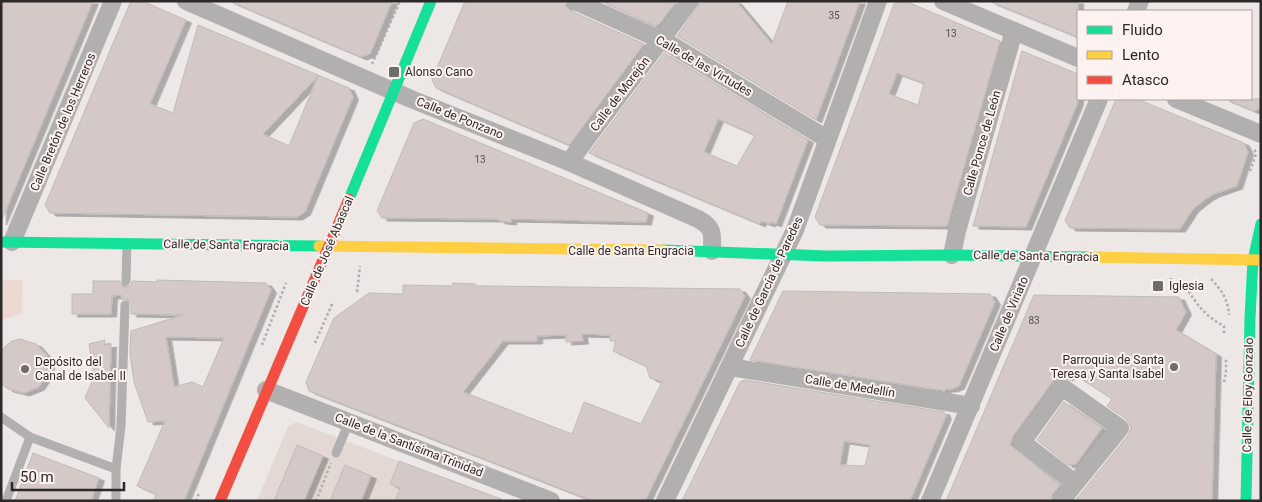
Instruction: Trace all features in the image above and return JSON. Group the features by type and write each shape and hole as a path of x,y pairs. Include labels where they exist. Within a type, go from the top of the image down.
{"main road":[{"name":"Calle de José Abascal","path":"220,501 431,1"},
{"name":"Calle de Eloy Gonzalo","path":"1246,501 1254,416 1250,318 1261,224"},
{"name":"Calle de Santa Engracia","path":"7,242 712,251 827,256 952,255 1257,260"}],"street":[{"name":"Calle Bretón de los Herreros","path":"7,242 113,1"},
{"name":"Calle de Ponzano","path":"186,1 394,91 569,162 701,220 711,230 712,251"},
{"name":"Calle de las Virtudes","path":"575,1 661,40 827,139"},
{"name":"Calle de Morejón","path":"569,162 690,1"},
{"name":"Calle de García de Paredes","path":"665,501 795,230 878,1"},
{"path":"943,1 1077,58"},
{"name":"Calle Ponce de León","path":"952,255 957,231 1014,31"},
{"name":"Calle de Viriato","path":"930,501 1099,100"},
{"path":"1178,100 1261,134"},
{"name":"Calle de Medellín","path":"730,367 971,406"},
{"path":"1061,501 1120,428 1062,387 1022,442 1075,483"},
{"name":"Calle de la Santísima Trinidad","path":"266,390 551,501"}],"lane":[{"path":"126,281 127,244"},
{"path":"116,501 116,468 121,426 125,305"},
{"path":"1,417 30,437 116,468"},
{"path":"336,453 348,422"},
{"path":"6,501 30,437"}],"path":[{"path":"366,63 371,66 400,1"},
{"path":"1250,171 1256,154"},
{"path":"1172,259 1171,288 1186,287 1195,302 1210,319 1224,326 1224,333"},
{"path":"357,292 361,262"},
{"path":"315,343 333,302"},
{"path":"1224,382 1226,358"},
{"path":"316,501 336,453"}],"shaded area":[{"path":"1,280 23,280 22,314 1,320"},
{"path":"297,422 409,465 395,501 257,501 288,426"}],"building":[{"path":"1,1 93,1 1,222"},
{"path":"142,1 186,20 150,104 173,113 198,25 349,88 353,97 305,212 297,217 50,213 45,205 130,3","holes":["318,76 289,146 263,134"]},
{"path":"229,1 392,1 370,54 361,57"},
{"path":"465,1 564,1 566,7 571,11 644,44 569,145 436,88 432,80"},
{"path":"601,1 677,1 659,24 655,26"},
{"path":"700,1 736,1 772,44 788,1 860,1 816,120 677,36 698,7"},
{"path":"899,1 905,1 1000,41 947,226 820,225 815,217 894,4","holes":["897,73 924,83 918,105 889,94"]},
{"path":"1078,1 1077,37 991,2"},
{"path":"1022,51 1077,74 1078,102 1026,227 973,226"},
{"path":"664,53 808,140 776,224 761,221 760,224 589,153","holes":["718,119 755,135 737,166 704,152"]},
{"path":"1261,99 1261,108 1254,111 1227,100"},
{"path":"1116,100 1139,100 1244,143 1248,152 1237,186 1207,198 1193,209 1180,229 1070,228 1065,221"},
{"path":"423,119 648,213 646,222 511,219 511,222 497,219 382,218 377,211 414,123"},
{"path":"157,280 266,283 271,290 184,501 154,501 156,494 137,486 165,421 148,422 134,382 130,353 131,331 183,315 131,314 131,303 126,299 122,300 121,295 112,296 111,314 72,314 72,294 93,294 93,281 120,281 122,286 126,287 131,285 132,281 158,282","holes":["166,337 224,338 203,387 192,382 174,387"]},
{"path":"453,283 475,284 476,286 740,289 745,296 645,501 593,501 309,391 306,382 334,318 369,293 403,294 403,285 452,286","holes":["582,334 610,335 610,341 616,341 613,351 646,366 650,378 662,382 641,424 584,402 572,434 463,392 503,341 537,341 537,336 566,335 566,342 583,341"]},
{"path":"783,291 990,294 995,302 959,386 946,389 945,391 750,360"},
{"path":"1034,295 1179,297 1186,312 1176,330 1216,354 1212,501 1075,501 1128,435 1131,427 1126,419 1107,406 1112,399 1072,373 1068,378 1063,376 1053,381 1013,436 1010,445 1060,485 1052,495 1051,501 946,501"},
{"name":"Depósito del Canal de Isabel II","path":"20,339 36,344 47,356 49,365 48,373 39,387 24,393 8,389 1,384 1,350 12,341"},
{"path":"105,340 104,345 111,344 109,428 85,398 91,384 93,368 89,344"},
{"path":"745,380 944,412 946,416 910,501 682,501 740,382","holes":["844,441 870,445 865,466 840,465"]},
{"path":"1064,402 1102,428 1076,464 1068,465 1037,440"},
{"path":"297,445 323,456 304,501 274,501"},
{"path":"33,453 99,478 91,501 15,501"},
{"path":"399,461 501,499 500,501 395,501 400,488 390,484"},
{"path":"345,465 371,476 361,501 330,501"}],"traffic: fast":[{"path":"349,199 431,1"},
{"path":"1246,501 1253,260 1261,224"},
{"path":"1,242 319,246"},
{"path":"663,250 827,256 1088,257"}],"traffic: slow":[{"path":"319,246 663,250"},
{"path":"1088,257 1261,260"}],"traffic: jam":[{"path":"220,501 349,199"}],"place":[{"name":"Alonso Cano","path":"394,72"},
{"name":"Iglesia","path":"1158,286"},
{"name":"Parroquia de Santa Teresa y Santa Isabel","path":"1174,367"},
{"name":"Depósito del Canal de Isabel II","path":"25,369"}]}
